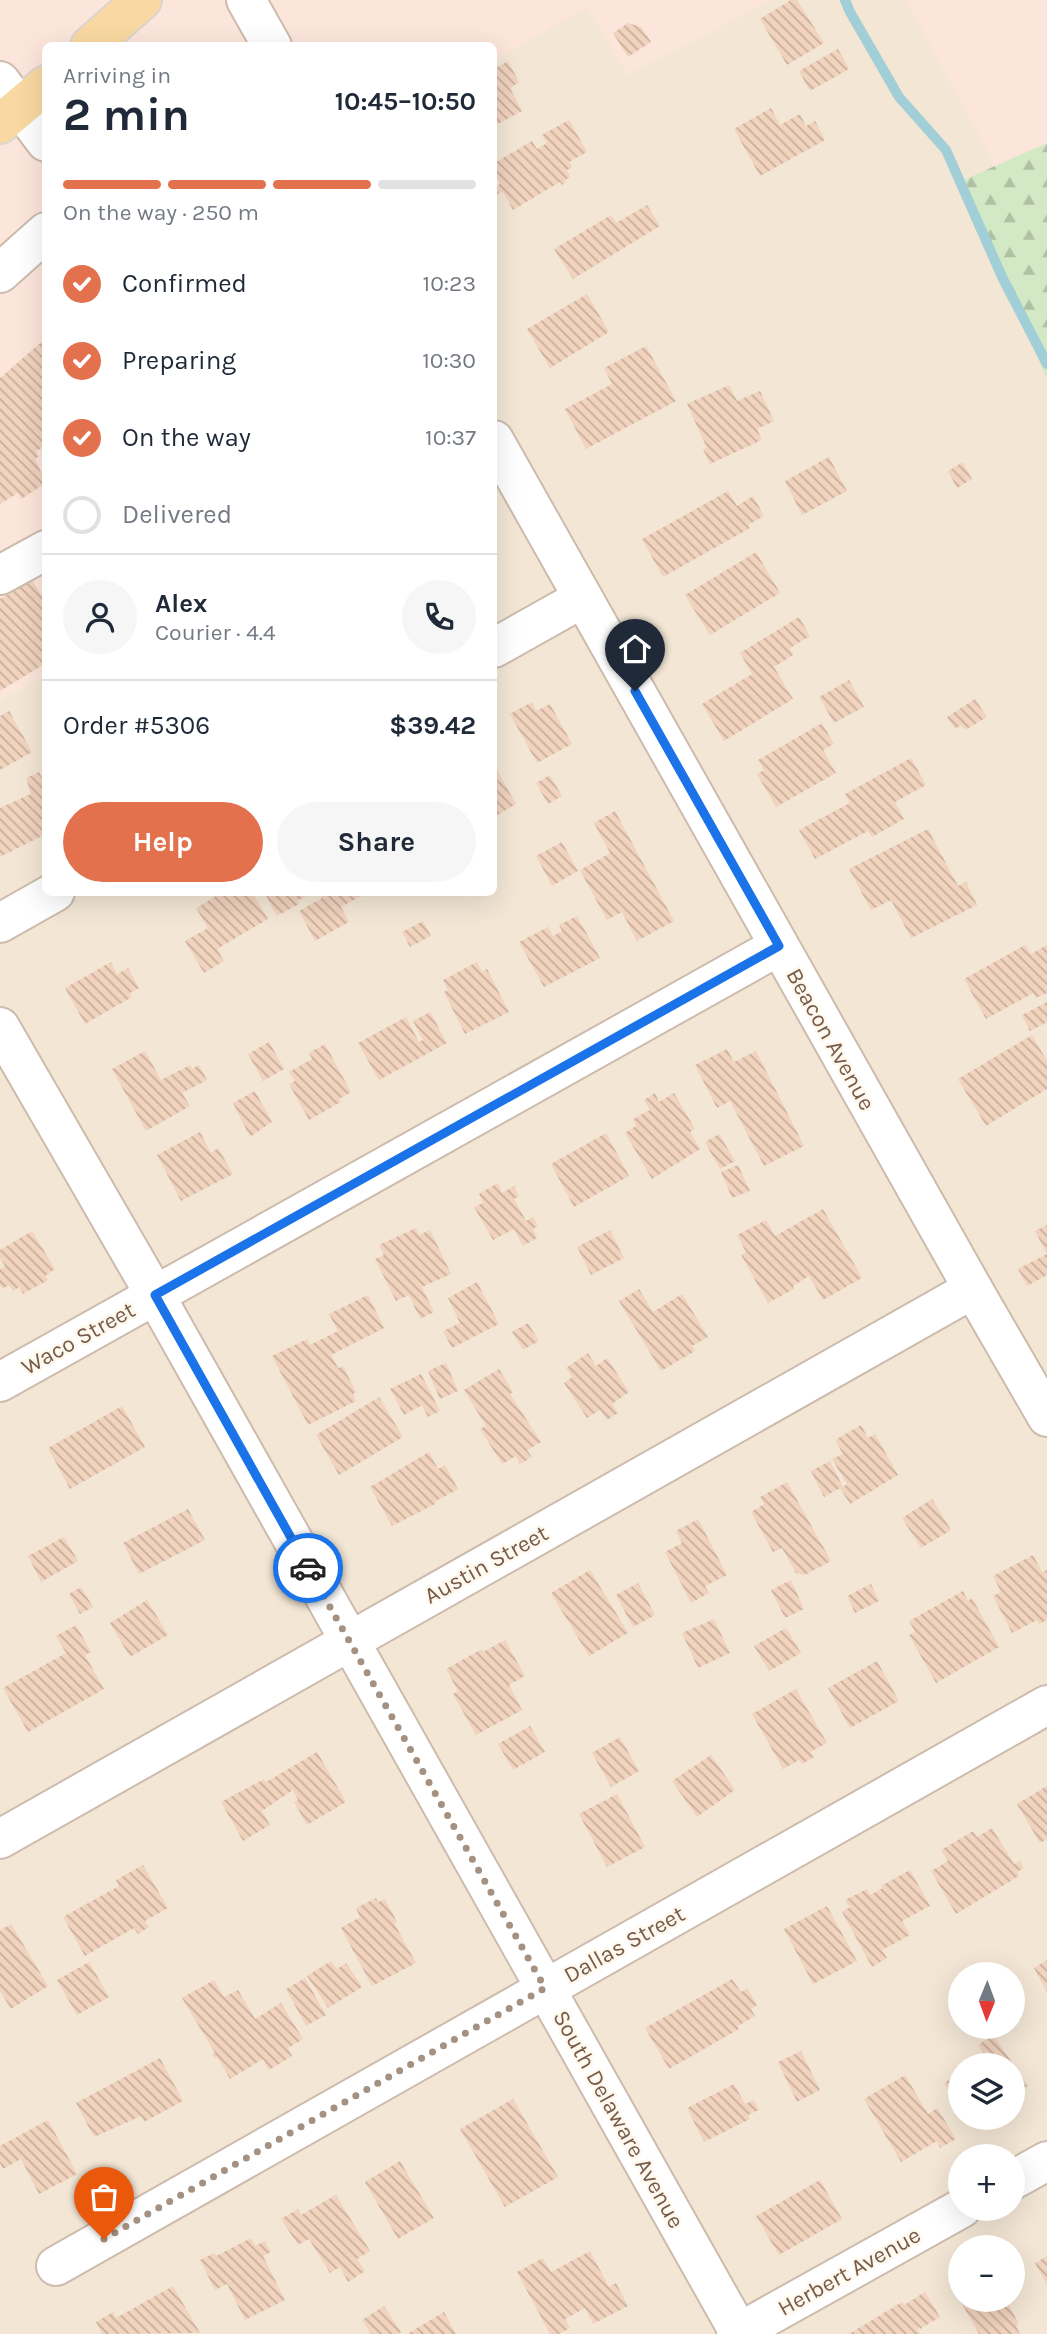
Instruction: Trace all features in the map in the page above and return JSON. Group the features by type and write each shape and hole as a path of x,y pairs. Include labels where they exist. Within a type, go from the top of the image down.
{"main road":[{"path":"95,42 142,0"}],"street":[{"path":"246,0 270,42"},
{"path":"16,99 42,136"},
{"path":"0,273 42,236"},
{"name":"Beacon Avenue","path":"497,445 1047,1417"},
{"path":"0,575 42,552"},
{"path":"497,646 583,598"},
{"path":"0,923 48,896"},
{"name":"Waco Street","path":"0,1382 779,946"},
{"name":"South Delaware Avenue","path":"0,1027 155,1295 738,2334"},
{"name":"Austin Street","path":"0,1839 973,1289"},
{"name":"Dallas Street","path":"56,2266 1047,1705"},
{"path":"1025,2173 1047,2161"},
{"name":"Herbert Avenue","path":"738,2334 948,2216"}],"shaded area":[{"path":"0,0 772,0 628,75 587,7 497,59 497,42 42,42 42,677 0,701"},
{"path":"207,0 1047,0 1047,2334 0,2334 0,161 42,127 42,896 497,896 497,42 469,42"},
{"path":"906,0 1047,0 1047,143 995,166"}],"green space":[{"path":"1047,143 1047,379 959,182"}],"building":[{"path":"791,0 797,0 824,43 787,65 760,19"},
{"path":"628,23 641,27 651,42 628,57 613,33"},
{"path":"838,49 849,69 810,91 799,71"},
{"path":"508,61 519,82 510,88 522,111 497,124 497,67"},
{"path":"771,108 780,125 800,114 806,126 815,121 825,140 760,176 734,129"},
{"path":"569,120 587,152 569,162 572,167 567,170 570,177 566,182 562,185 560,182 513,210 503,192 497,194 497,186 500,184 497,178 497,161 532,141 537,149 547,143 542,135"},
{"path":"647,205 660,226 573,279 554,249 611,215 616,223"},
{"path":"587,294 609,332 550,368 527,329"},
{"path":"42,341 42,448 36,451 38,457 35,459 42,474 42,486 21,499 18,493 0,504 0,378"},
{"path":"646,346 676,401 586,449 565,409 612,384 604,368"},
{"path":"729,385 737,401 760,391 774,421 757,429 762,440 710,464 703,449 707,448 687,404"},
{"path":"829,457 847,491 802,515 785,481"},
{"path":"963,462 972,479 957,488 948,471"},
{"path":"728,491 737,506 753,496 764,516 748,525 750,528 663,577 642,539"},
{"path":"756,552 780,593 710,635 685,595"},
{"path":"32,580 42,596 42,665 0,691 0,599"},
{"path":"799,617 810,636 790,648 793,655 774,667 793,699 724,741 702,704 752,674 740,653"},
{"path":"849,680 864,707 834,723 819,697"},
{"path":"975,699 987,717 965,730 961,725 955,729 947,717"},
{"path":"532,702 536,711 550,704 572,744 537,763 510,714"},
{"path":"9,711 32,752 0,770 0,716"},
{"path":"822,723 834,744 823,750 836,773 776,807 757,774 764,770 758,760"},
{"path":"911,758 926,785 895,802 904,819 872,837 868,831 815,859 799,830 850,803 845,794"},
{"path":"497,770 516,804 497,815"},
{"path":"39,772 42,778 42,836 0,857 0,808 31,794 26,778"},
{"path":"550,775 562,796 548,804 536,783"},
{"path":"615,811 674,921 637,941 622,912 607,920 580,870 610,853 594,823"},
{"path":"928,829 958,886 966,882 977,905 911,938 891,900 871,910 849,869"},
{"path":"562,842 578,871 552,886 536,856"},
{"path":"216,896 254,896 268,919 217,949 224,961 204,973 185,941 208,928 196,908"},
{"path":"266,896 306,896 297,901 299,904 277,916"},
{"path":"321,896 361,896 341,907 349,922 315,941 299,911 322,898"},
{"path":"577,916 600,958 544,987 519,942 548,927 553,936 562,931 559,925"},
{"path":"423,921 431,936 410,947 402,932"},
{"path":"1025,945 1031,954 1047,945 1047,993 1036,998 1033,993 986,1019 964,979"},
{"path":"111,962 117,974 128,968 139,988 130,993 132,997 85,1024 65,988"},
{"path":"477,962 482,972 487,969 509,1012 465,1034 444,992 448,990 443,980"},
{"path":"1047,1002 1047,1022 1030,1031 1022,1015"},
{"path":"430,1012 447,1043 379,1080 358,1043 406,1017 419,1042 423,1040 413,1021"},
{"path":"1032,1035 1047,1061 1047,1089 986,1126 958,1079"},
{"path":"269,1042 284,1069 263,1081 248,1054"},
{"path":"325,1044 351,1092 339,1099 341,1102 309,1120 289,1084 295,1081 289,1072 312,1059 309,1053"},
{"path":"727,1049 734,1062 756,1051 804,1146 764,1166 730,1101 717,1108 695,1065"},
{"path":"145,1051 161,1080 190,1065 192,1069 199,1065 207,1080 182,1093 190,1106 146,1131 112,1069"},
{"path":"255,1091 272,1122 250,1137 233,1103"},
{"path":"655,1093 659,1102 674,1093 695,1129 690,1132 700,1149 652,1179 625,1133 636,1126 633,1119 650,1110 644,1100"},
{"path":"200,1132 211,1153 218,1148 233,1174 181,1201 157,1155"},
{"path":"606,1133 629,1176 574,1207 551,1164"},
{"path":"719,1134 735,1161 720,1169 705,1142"},
{"path":"738,1165 750,1191 732,1198 721,1172"},
{"path":"498,1183 502,1193 514,1186 519,1196 514,1199 526,1221 533,1217 538,1226 533,1229 537,1238 523,1246 514,1229 493,1240 474,1207 483,1203 479,1194"},
{"path":"823,1209 862,1278 823,1300 809,1276 793,1286 794,1289 768,1303 741,1255 746,1252 737,1235 766,1220 775,1236"},
{"path":"1047,1225 1047,1254 1035,1231"},
{"path":"416,1228 419,1235 430,1230 451,1274 422,1287 434,1312 420,1319 409,1295 396,1301 375,1259 384,1255 379,1245"},
{"path":"610,1230 624,1258 591,1275 577,1247"},
{"path":"32,1231 55,1269 45,1276 48,1280 23,1294 19,1287 13,1291 9,1285 2,1289 0,1269 5,1266 0,1258 0,1250"},
{"path":"1047,1254 1047,1275 1027,1286 1018,1269"},
{"path":"477,1282 499,1324 452,1348 443,1331 460,1323 448,1298"},
{"path":"639,1289 653,1312 682,1294 708,1337 692,1346 695,1351 661,1371 619,1301"},
{"path":"368,1295 384,1328 331,1355 338,1368 343,1366 356,1392 353,1394 356,1401 308,1425 272,1356 307,1339 310,1345 338,1331 329,1314"},
{"path":"528,1323 539,1341 523,1350 512,1332"},
{"path":"588,1353 596,1366 607,1358 629,1392 612,1404 618,1413 607,1420 600,1410 587,1418 564,1383 572,1377 566,1368"},
{"path":"446,1363 458,1391 440,1399 428,1371"},
{"path":"499,1369 513,1392 510,1394 541,1442 527,1450 532,1457 520,1464 516,1456 502,1464 480,1429 486,1426 464,1390"},
{"path":"421,1374 440,1411 428,1417 422,1405 404,1415 390,1389"},
{"path":"379,1397 403,1437 339,1475 316,1435"},
{"path":"122,1406 145,1447 70,1489 48,1448"},
{"path":"861,1425 868,1438 875,1434 898,1475 850,1504 840,1488 824,1497 811,1471 830,1461 843,1487 847,1484 832,1459 843,1454 835,1440"},
{"path":"429,1452 438,1469 445,1465 458,1489 392,1526 370,1487"},
{"path":"787,1482 831,1561 805,1575 796,1573 782,1548 773,1552 751,1512 764,1504 760,1497"},
{"path":"932,1499 951,1530 921,1548 902,1518"},
{"path":"188,1509 205,1540 139,1574 123,1543"},
{"path":"698,1519 727,1575 705,1586 709,1593 691,1603 665,1552 682,1543 676,1531"},
{"path":"64,1537 78,1561 41,1582 28,1556"},
{"path":"1033,1555 1042,1572 1047,1570 1047,1620 1039,1624 1037,1620 1012,1633 993,1596 1001,1592 993,1576"},
{"path":"590,1570 628,1633 589,1656 551,1593"},
{"path":"791,1580 804,1609 785,1618 771,1590"},
{"path":"638,1583 655,1615 633,1627 616,1595"},
{"path":"871,1584 879,1601 855,1613 847,1596"},
{"path":"81,1587 93,1607 80,1614 69,1594"},
{"path":"963,1591 968,1601 972,1598 999,1647 936,1683 909,1635 915,1632 909,1621"},
{"path":"147,1600 168,1635 130,1657 110,1623"},
{"path":"714,1619 730,1653 698,1668 682,1633"},
{"path":"76,1625 91,1652 85,1655 104,1689 28,1732 3,1688 66,1653 56,1636"},
{"path":"786,1628 801,1653 769,1671 754,1646"},
{"path":"505,1640 525,1676 509,1685 522,1710 476,1735 453,1694 458,1691 446,1669"},
{"path":"877,1661 899,1701 850,1728 828,1688"},
{"path":"796,1689 827,1743 810,1752 814,1757 802,1764 799,1760 783,1769 752,1714"},
{"path":"530,1726 545,1752 513,1770 498,1744"},
{"path":"620,1737 639,1771 611,1787 592,1753"},
{"path":"317,1752 346,1802 307,1825 294,1802 298,1800 293,1790 262,1811 270,1825 243,1841 221,1802 264,1779 266,1782"},
{"path":"711,1755 735,1790 697,1817 672,1781"},
{"path":"1047,1786 1047,1839 1040,1843 1017,1804"},
{"path":"617,1794 645,1847 607,1867 579,1814"},
{"path":"992,1828 1014,1864 1020,1861 1024,1868 1017,1872 1019,1876 956,1914 931,1871 948,1861 941,1850 973,1831 977,1837"},
{"path":"143,1865 168,1908 145,1921 149,1927 138,1934 134,1928 85,1956 63,1917 119,1886 116,1880"},
{"path":"910,1870 930,1906 902,1921 910,1935 882,1950 887,1958 872,1967 842,1912 850,1907 845,1900 867,1889 870,1895"},
{"path":"376,1898 378,1902 385,1899 397,1922 394,1923 416,1963 372,1986 341,1928 360,1917 356,1908"},
{"path":"827,1906 857,1961 813,1984 784,1929"},
{"path":"11,1924 48,1986 11,2009 0,1991 0,1930"},
{"path":"1047,1960 1047,1992 1034,1968"},
{"path":"331,1961 337,1969 346,1963 362,1987 328,2008 307,1976"},
{"path":"89,1962 109,1997 77,2015 57,1980"},
{"path":"305,1978 326,2015 306,2026 286,1989"},
{"path":"732,1979 741,1992 747,1988 757,2005 751,2009 755,2016 738,2026 739,2029 669,2069 645,2028"},
{"path":"214,1980 224,1997 238,1990 255,2019 281,2003 303,2039 288,2048 292,2056 269,2070 263,2059 230,2079 217,2057 212,2054 215,2053 182,1998"},
{"path":"987,2039 996,2039 1005,2053 983,2053 978,2045"},
{"path":"801,2051 820,2090 797,2102 778,2062"},
{"path":"160,2058 183,2101 144,2122 141,2116 94,2137 76,2103"},
{"path":"905,2075 928,2114 937,2108 948,2130 956,2139 940,2148 937,2141 901,2162 864,2099"},
{"path":"734,2084 745,2104 754,2100 759,2110 748,2115 750,2119 704,2142 687,2108"},
{"path":"513,2099 558,2177 505,2207 460,2129"},
{"path":"48,2120 77,2174 39,2194 21,2159 3,2169 0,2163 0,2146"},
{"path":"400,2161 434,2218 398,2239 365,2182"},
{"path":"820,2180 842,2219 779,2255 756,2216"},
{"path":"336,2195 370,2251 357,2259 365,2271 348,2282 340,2267 330,2273 309,2239 298,2245 281,2219 298,2209 301,2215"},
{"path":"251,2238 255,2246 265,2241 271,2252 263,2256 285,2300 245,2320 227,2284 215,2290 200,2260 214,2253 216,2256"},
{"path":"590,2251 609,2287 616,2283 628,2306 593,2324 585,2308 565,2319 570,2328 559,2334 550,2334 517,2272 543,2258 551,2272"},
{"path":"1047,2256 1047,2285 1035,2263"},
{"path":"173,2286 200,2333 102,2334 96,2322 113,2312 116,2318"},
{"path":"925,2292 940,2317 920,2329 919,2326 920,2334 849,2334 902,2302 904,2305"},
{"path":"384,2306 401,2332 398,2334 371,2334 362,2320"},
{"path":"444,2312 456,2334 407,2334"},
{"path":"967,2312 1012,2312 1019,2324 1016,2326 1020,2334 979,2334"}],"waterway":[{"path":"845,0 899,97 946,150 1003,279 1047,364"}],"way so far":[{"path":"104,2239 545,1988 308,1568"}],"route":[{"path":"308,1568 155,1295 779,946 635,691"}]}
